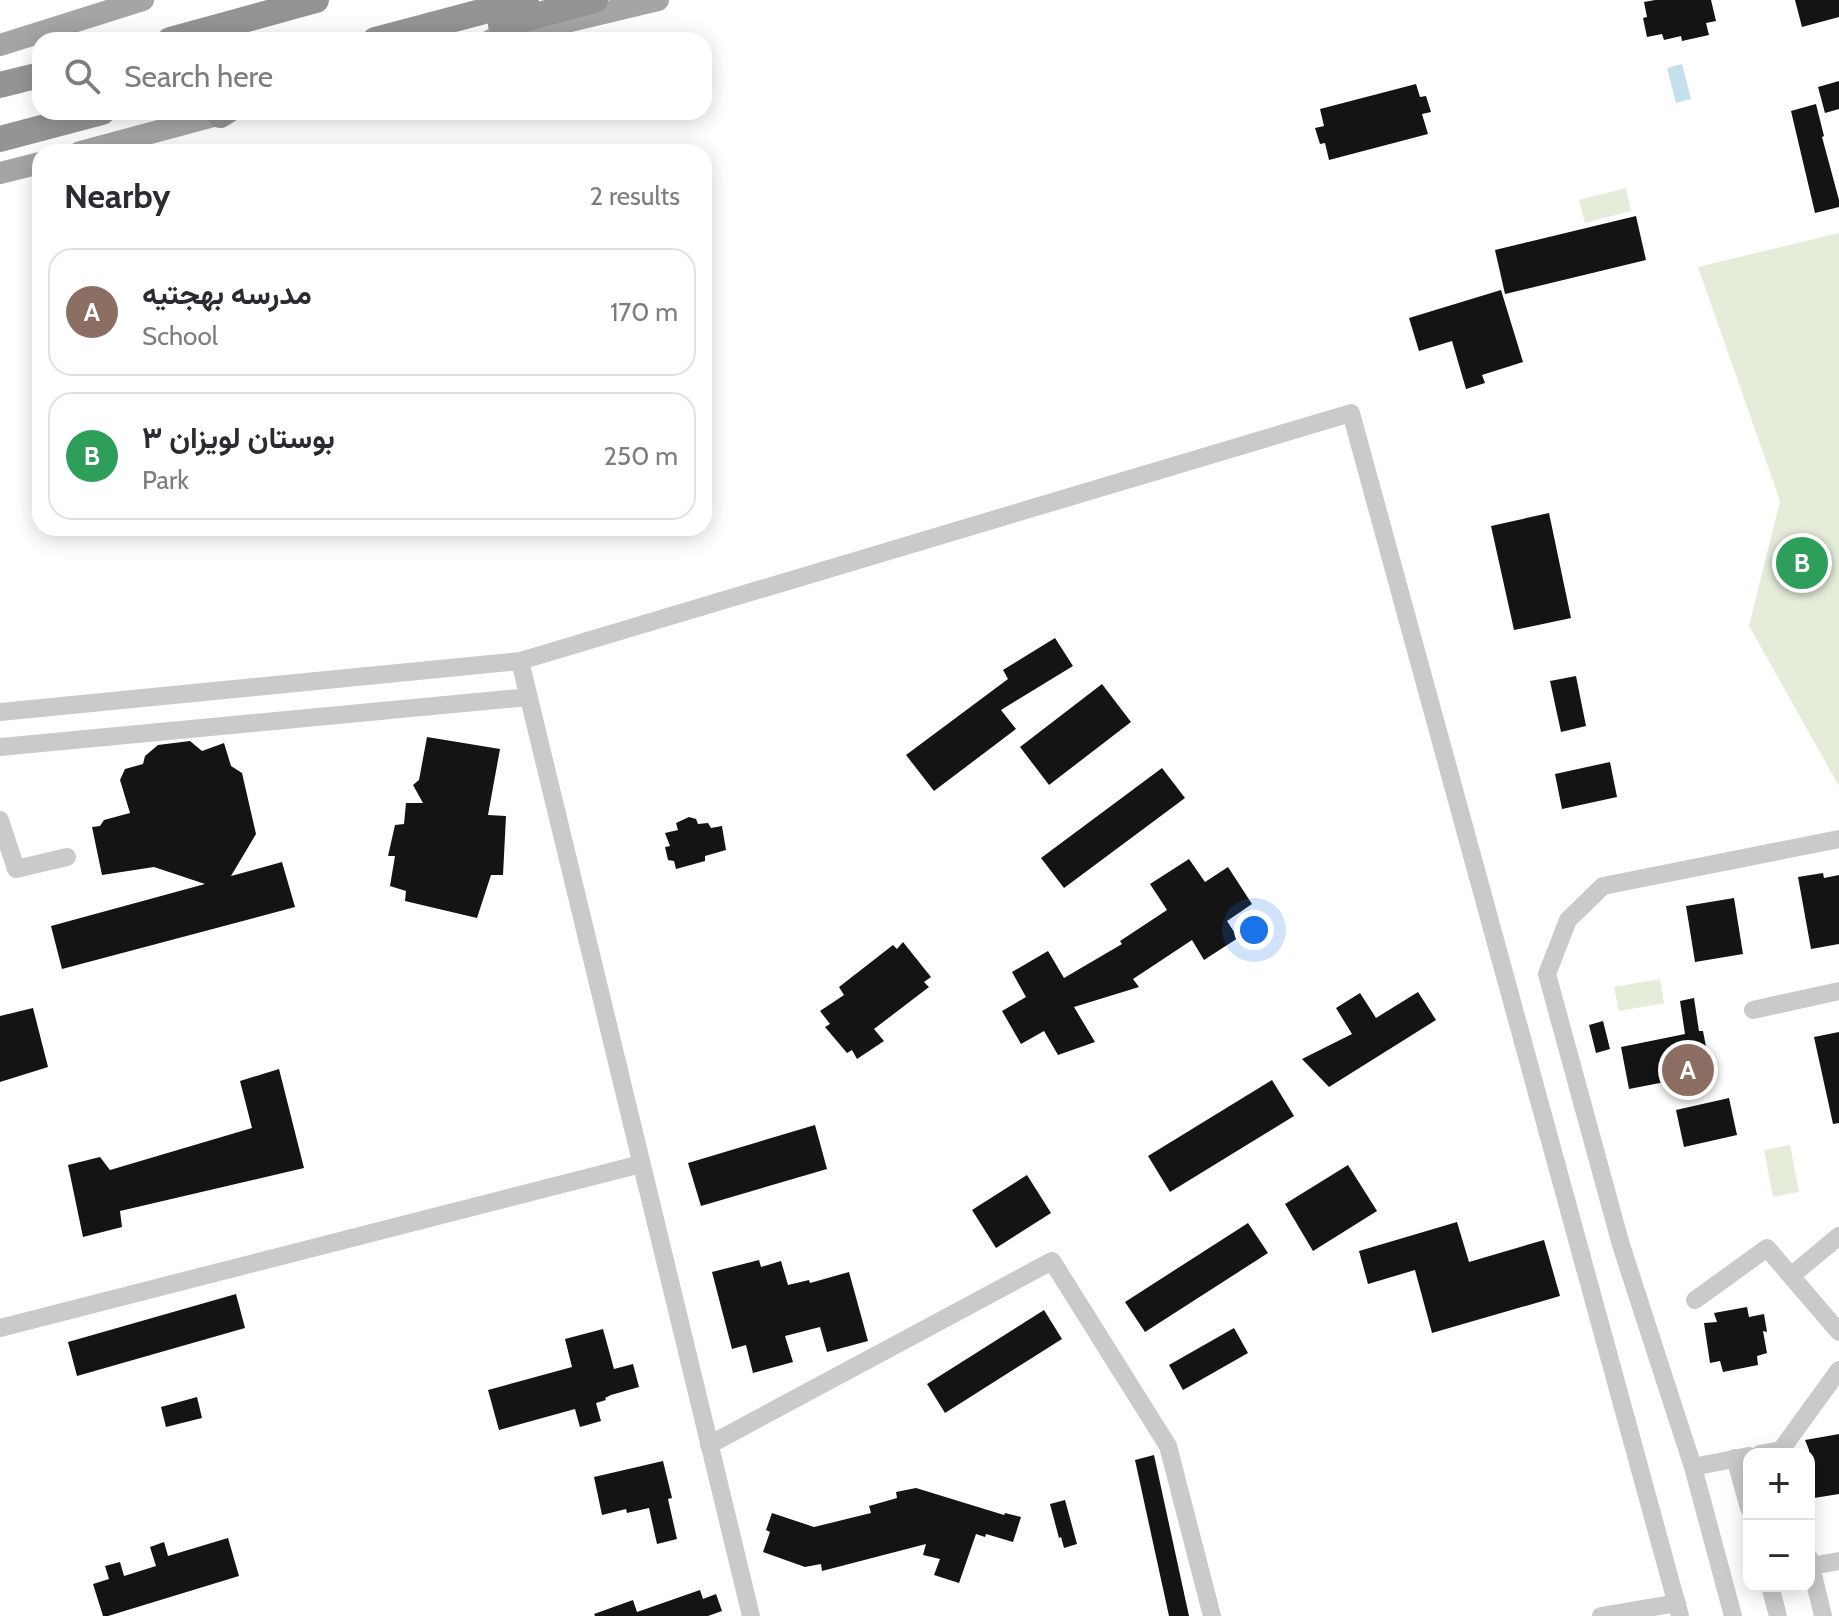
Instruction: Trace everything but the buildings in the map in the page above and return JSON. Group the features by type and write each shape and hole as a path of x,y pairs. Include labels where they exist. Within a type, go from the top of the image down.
{"highway":[{"path":"199,32 316,0"},
{"path":"405,32 526,0"},
{"path":"474,32 595,0"},
{"path":"0,85 32,77"},
{"path":"0,139 72,120"}],"main road":[{"path":"41,32 143,0"},
{"path":"524,32 658,0"},
{"path":"0,45 32,35"},
{"path":"110,144 199,120"},
{"path":"0,173 32,165"}],"street":[{"path":"0,712 520,661 1351,413 1679,1610 1601,1616"},
{"path":"520,661 751,1616"},
{"path":"0,747 529,697"},
{"path":"0,820 16,869 67,857"},
{"path":"1733,1616 1693,1467 1621,1245 1547,974 1568,920 1603,886 1839,839"},
{"path":"1753,1010 1839,991"},
{"path":"0,1328 641,1164"},
{"path":"1791,1276 1839,1236"},
{"path":"1695,1300 1767,1248 1839,1332"},
{"path":"709,1445 1052,1261 1168,1446 1212,1616"},
{"path":"1785,1448 1839,1370"},
{"path":"1693,1467 1742,1457"},
{"path":"1815,1562 1839,1561"},
{"path":"1815,1588 1820,1615"},
{"path":"1772,1592 1778,1616"}],"green space":[{"path":"1626,188 1631,211 1585,223 1579,200"},
{"path":"1839,233 1839,786 1749,626 1780,501 1698,267"},
{"path":"1660,979 1664,1003 1619,1011 1614,987"},
{"path":"1790,1145 1799,1192 1773,1197 1764,1150"}],"water":[{"path":"1682,64 1691,99 1676,103 1667,68"}],"place":[{"name":"بوستان لویزان ۳","path":"1802,563"},
{"name":"مدرسه بهجتیه","path":"1688,1070"}]}
